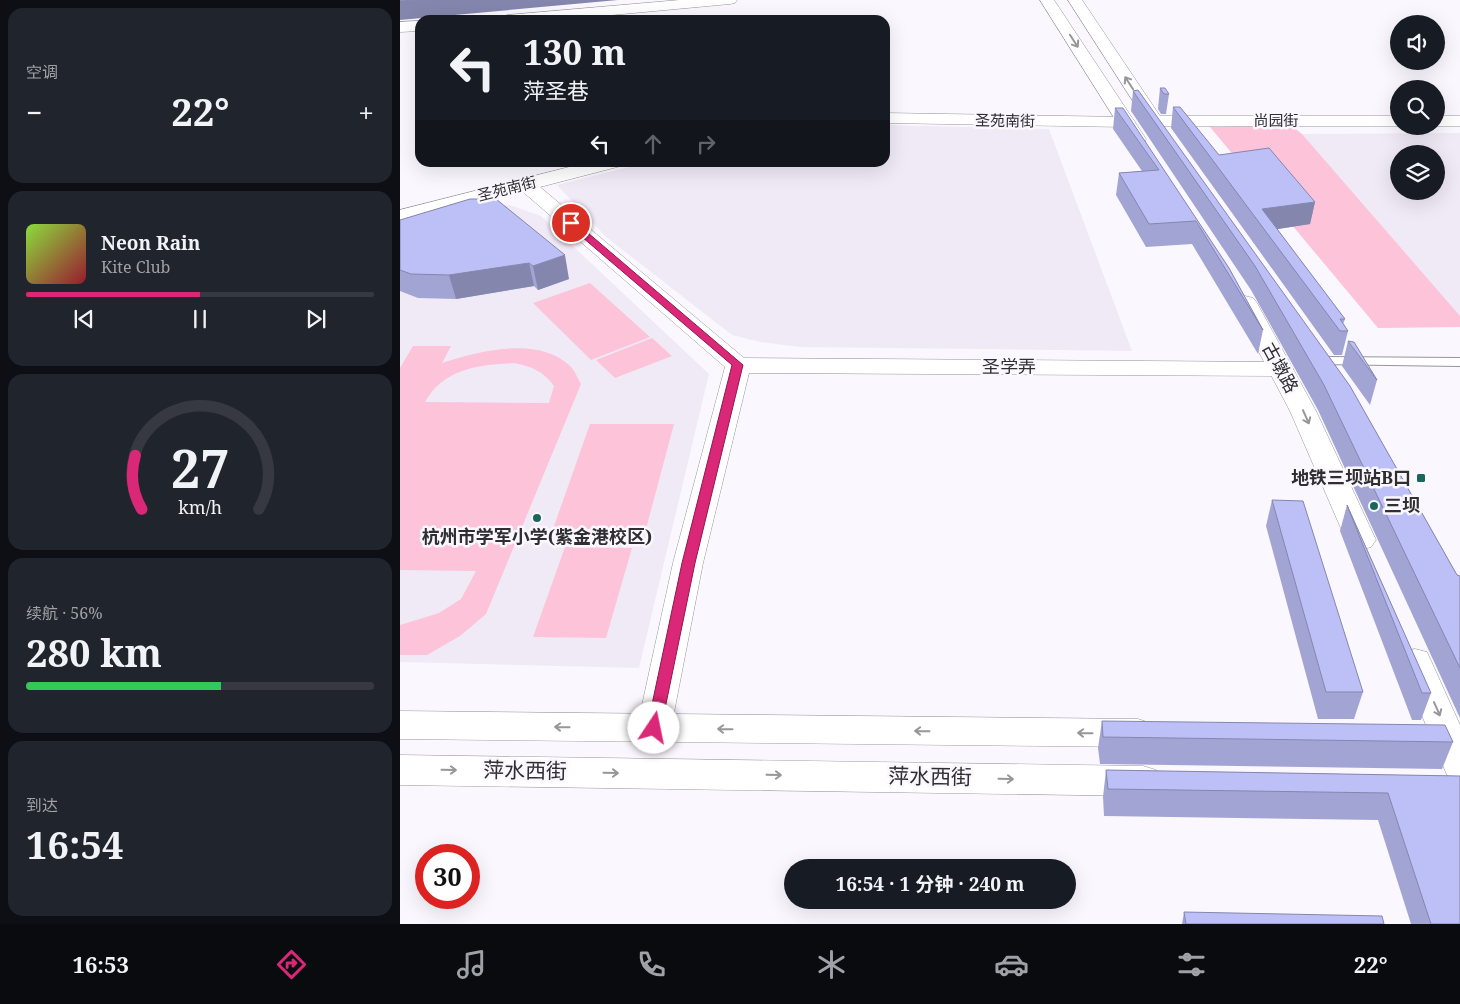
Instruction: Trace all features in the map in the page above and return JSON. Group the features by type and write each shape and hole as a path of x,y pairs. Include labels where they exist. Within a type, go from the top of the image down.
{"street":[{"path":"563,15 730,0"},
{"path":"1047,0 1147,154"},
{"path":"1075,0 1171,144"},
{"path":"400,27 415,26"},
{"name":"圣苑南街","path":"890,118 1126,122"},
{"name":"尚园街","path":"1154,121 1390,121"},
{"path":"1445,121 1460,121"},
{"name":"圣苑南街","path":"400,216 594,167"},
{"path":"525,184 738,365 688,563 654,728"},
{"name":"古墩路","path":"1233,282 1303,410 1370,560"},
{"path":"1318,353 1338,382"},
{"name":"圣学弄","path":"738,365 1281,369"},
{"path":"1406,640 1452,762"},
{"path":"400,725 1173,734"},
{"path":"1414,736 1452,762"},
{"name":"萍水西街","path":"403,776 1178,781"}],"lane":[{"path":"1318,353 1460,362"}],"shaded area":[{"path":"890,125 1049,129 1132,351 801,347 760,342 732,335 606,237 557,185 629,167 890,167"},
{"path":"1292,126 1302,134 1460,316 1460,327 1378,328 1210,127"},
{"path":"1445,133 1460,133 1460,325 1302,134 1445,135"},
{"name":"杭州市学军小学(紫金港校区)","path":"489,205 510,205 541,216 709,374 639,668 400,662 400,227"},
{"path":"590,283 650,337 591,360 533,303"},
{"path":"652,338 672,356 615,378 596,360"},
{"path":"413,346 451,346 442,363 473,354 508,348 526,349 543,351 558,357 571,367 581,384 486,614 460,636 427,655 400,655 400,625 439,613 461,599 476,571 400,570 400,368","holes":["514,363 532,368 542,373 550,381 554,386 549,403 425,402 433,391 452,375 475,367"]},
{"path":"590,424 674,424 646,529 553,529"},
{"path":"565,547 632,548 606,638 533,637"}],"building":[{"path":"1160,88 1165,88 1169,94 1164,94"},
{"path":"1138,90 1350,386 1457,575 1460,576 1460,668 1324,385 1255,266 1133,91"},
{"path":"1173,107 1180,107 1219,155 1269,148 1315,202 1262,209 1345,319 1340,319 1348,331 1340,331"},
{"path":"1115,108 1123,108 1229,268 1263,330 1196,221 1149,224 1119,173 1159,170"},
{"path":"470,199 496,199 565,255 533,266 529,263 449,275 411,274 400,270 400,220"},
{"path":"1348,341 1354,342 1377,380"},
{"path":"1272,500 1303,501 1363,692 1326,692"},
{"path":"1347,505 1431,693 1422,693"},
{"path":"1102,721 1445,725 1453,742 1103,737"},
{"path":"1106,770 1460,776 1460,924 1431,924 1388,793 1108,789"},
{"path":"1184,912 1382,916 1384,924 1186,924"}],"place":[{"name":"地铁三坝站B口","path":"1421,478"},
{"name":"三坝","path":"1374,506"},
{"name":"杭州市学军小学(紫金港校区)","path":"537,518"}],"route":[{"path":"571,223 738,365 688,563 654,728"}]}
